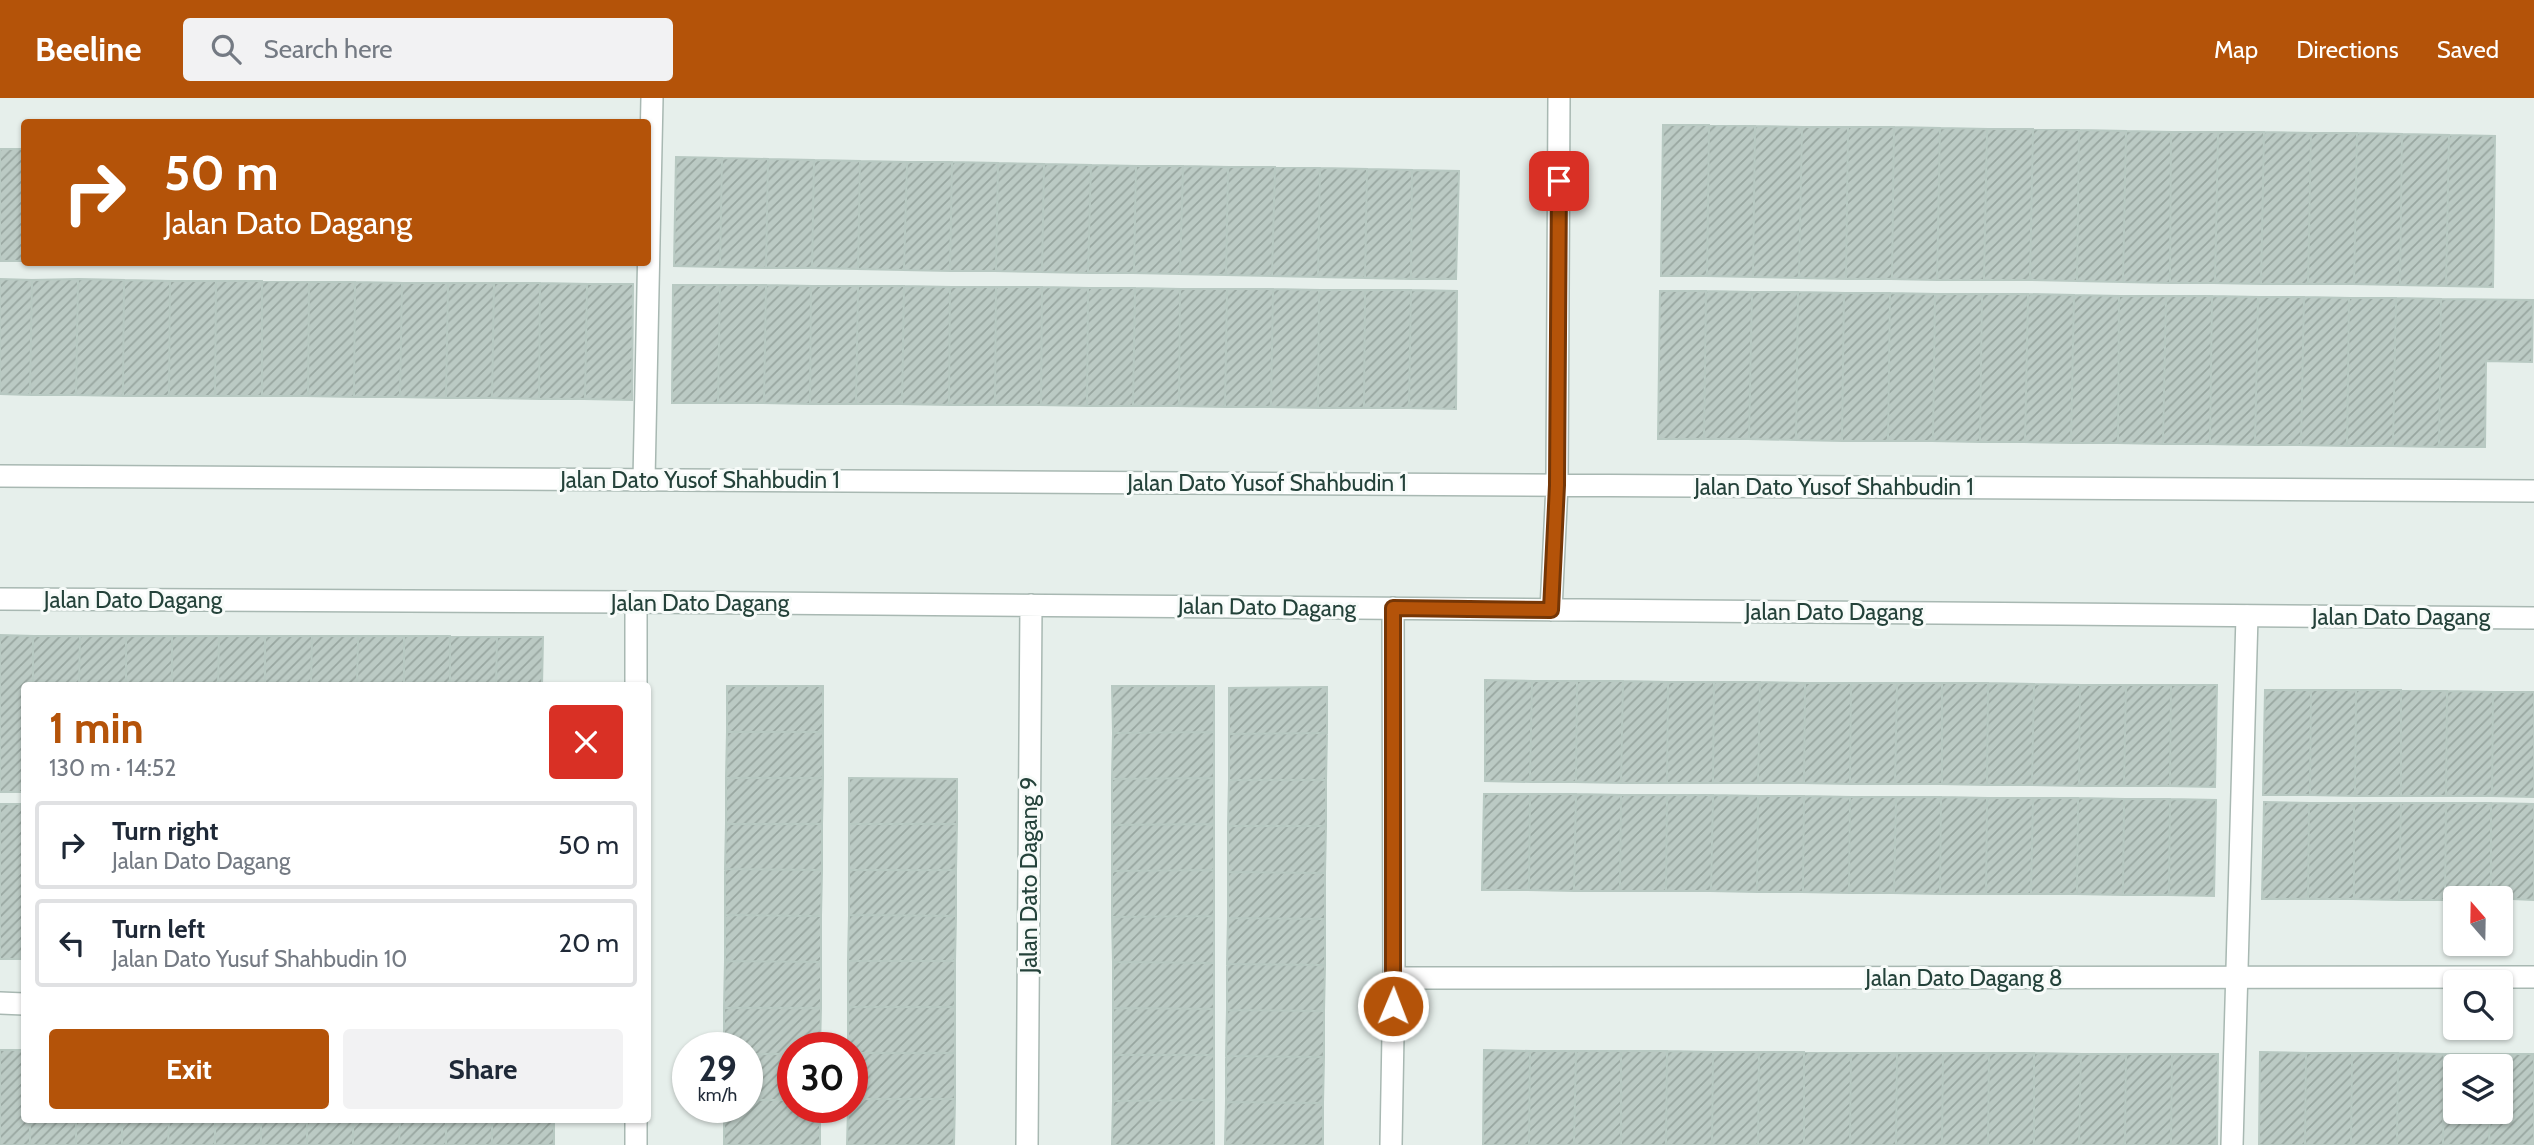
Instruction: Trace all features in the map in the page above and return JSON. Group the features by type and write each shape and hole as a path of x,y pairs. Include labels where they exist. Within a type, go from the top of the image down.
{"street":[{"path":"651,146 652,98"},
{"path":"1551,610 1557,485 1559,98"},
{"path":"644,480 648,266"},
{"name":"Jalan Dato Yusof Shahbudin 1","path":"0,476 2534,491"},
{"name":"Jalan Dato Dagang","path":"0,599 2534,618"},
{"path":"636,602 636,682"},
{"name":"Jalan Dato Dagang 9","path":"1027,1145 1031,605"},
{"path":"1391,1145 1394,978 1393,608"},
{"path":"2232,1145 2247,616"},
{"name":"Jalan Dato Dagang 8","path":"1394,978 2534,978"},
{"path":"0,1003 21,1004"},
{"path":"636,1123 636,1145"}],"building":[{"path":"1663,125 1709,125 1707,276 1661,276"},
{"path":"1709,125 1755,126 1753,277 1707,276"},
{"path":"1755,126 1802,127 1799,278 1753,277"},
{"path":"1802,127 1848,127 1846,279 1799,278"},
{"path":"1848,127 1894,127 1892,279 1846,279"},
{"path":"1894,127 1940,128 1937,280 1892,279"},
{"path":"1940,128 1987,129 1984,280 1937,280"},
{"path":"1987,129 2033,129 2030,280 1984,280"},
{"path":"2033,129 2079,130 2077,281 2030,280"},
{"path":"2079,130 2126,131 2123,282 2077,281"},
{"path":"2126,131 2171,132 2170,283 2123,282"},
{"path":"2171,132 2218,132 2215,283 2170,283"},
{"path":"2218,132 2264,132 2261,284 2215,283"},
{"path":"2264,132 2311,133 2308,284 2261,284"},
{"path":"2311,133 2357,133 2354,284 2308,284"},
{"path":"2357,133 2402,134 2400,285 2354,284"},
{"path":"2402,134 2449,135 2446,286 2400,285"},
{"path":"2449,135 2495,136 2493,287 2446,286"},
{"path":"0,149 21,149 21,261 0,261"},
{"path":"676,157 722,158 720,267 674,266"},
{"path":"722,158 768,159 766,268 720,267"},
{"path":"768,159 814,160 812,268 766,268"},
{"path":"814,160 860,161 858,269 812,268"},
{"path":"860,161 907,162 904,270 858,269"},
{"path":"907,162 952,162 950,271 904,270"},
{"path":"952,162 998,163 996,271 950,271"},
{"path":"998,163 1044,164 1042,272 996,271"},
{"path":"1044,164 1091,165 1088,273 1042,272"},
{"path":"1091,165 1136,166 1134,273 1088,273"},
{"path":"1136,166 1183,166 1180,274 1134,273"},
{"path":"1183,166 1228,167 1226,275 1180,274"},
{"path":"1228,167 1275,167 1272,276 1226,275"},
{"path":"1275,167 1320,168 1318,277 1272,276"},
{"path":"1320,168 1367,169 1365,278 1318,277"},
{"path":"1367,169 1412,170 1411,279 1365,278"},
{"path":"1412,170 1459,171 1456,279 1411,279"},
{"path":"0,279 32,280 30,395 0,394"},
{"path":"78,279 124,280 123,396 76,395"},
{"path":"78,279 76,395 30,395 32,280"},
{"path":"124,280 170,281 169,396 123,396"},
{"path":"170,281 216,281 215,396 169,396"},
{"path":"216,281 262,281 262,396 215,396"},
{"path":"262,281 309,282 308,396 262,396"},
{"path":"309,282 355,282 354,397 308,396"},
{"path":"355,282 402,283 400,397 354,397"},
{"path":"402,283 448,283 446,398 400,397"},
{"path":"448,283 494,283 492,398 446,398"},
{"path":"494,283 540,283 539,399 492,398"},
{"path":"540,283 587,284 585,399 539,399"},
{"path":"587,284 633,284 632,400 585,399"},
{"path":"673,285 720,285 718,403 672,403"},
{"path":"720,285 766,285 764,403 718,403"},
{"path":"766,285 811,286 810,404 764,403"},
{"path":"811,286 858,286 856,404 810,404"},
{"path":"858,286 904,286 902,404 856,404"},
{"path":"904,286 950,287 949,405 902,404"},
{"path":"950,287 996,287 995,405 949,405"},
{"path":"996,287 1042,287 1041,405 995,405"},
{"path":"1042,287 1088,288 1087,406 1041,405"},
{"path":"1088,288 1135,288 1133,406 1087,406"},
{"path":"1135,288 1180,289 1179,406 1133,406"},
{"path":"1180,289 1227,289 1225,407 1179,406"},
{"path":"1227,289 1273,289 1271,407 1225,407"},
{"path":"1273,289 1319,290 1318,408 1271,407"},
{"path":"1319,290 1365,290 1364,408 1318,408"},
{"path":"1365,290 1411,290 1409,408 1364,408"},
{"path":"1411,290 1457,291 1456,409 1409,408"},
{"path":"1660,291 1706,291 1704,439 1658,439"},
{"path":"1706,291 1752,292 1749,439 1704,439"},
{"path":"1752,292 1798,292 1796,440 1749,439"},
{"path":"1798,292 1844,293 1842,441 1796,440"},
{"path":"1844,293 1890,293 1888,441 1842,441"},
{"path":"1890,293 1935,294 1933,441 1888,441"},
{"path":"1935,294 1982,294 1980,442 1933,441"},
{"path":"1982,294 2028,294 2025,442 1980,442"},
{"path":"2028,294 2074,295 2071,443 2025,442"},
{"path":"2074,295 2119,296 2118,443 2071,443"},
{"path":"2119,296 2166,296 2163,444 2118,443"},
{"path":"2166,296 2212,296 2210,444 2163,444"},
{"path":"2212,296 2258,297 2255,445 2210,444"},
{"path":"2258,297 2304,297 2301,445 2255,445"},
{"path":"2304,297 2349,298 2347,446 2301,445"},
{"path":"2349,298 2396,298 2393,446 2347,446"},
{"path":"2396,298 2441,299 2439,447 2393,446"},
{"path":"2441,299 2533,300 2532,362 2486,361 2485,447 2439,447"},
{"path":"0,635 33,636 33,682 21,682 21,792 0,792"},
{"path":"33,636 80,636 79,682 33,682"},
{"path":"80,636 126,636 126,682 79,682"},
{"path":"126,636 172,636 172,682 126,682"},
{"path":"172,636 219,636 218,682 172,682"},
{"path":"219,636 265,636 265,682 218,682"},
{"path":"265,636 312,636 311,682 265,682"},
{"path":"312,636 358,636 357,682 311,682"},
{"path":"358,636 404,636 404,682 357,682"},
{"path":"404,636 450,636 450,682 404,682"},
{"path":"450,636 497,637 496,682 450,682"},
{"path":"497,637 543,637 542,682 496,682"},
{"path":"1485,680 1532,681 1530,782 1485,781"},
{"path":"1532,681 1577,681 1576,782 1530,782"},
{"path":"1577,681 1623,681 1621,783 1576,782"},
{"path":"1623,681 1668,682 1667,783 1621,783"},
{"path":"1668,682 1714,682 1713,783 1667,783"},
{"path":"1714,682 1760,682 1758,783 1713,783"},
{"path":"1760,682 1805,683 1804,783 1758,783"},
{"path":"1805,683 1851,683 1850,784 1804,783"},
{"path":"1851,683 1897,683 1895,784 1850,784"},
{"path":"1897,683 1942,683 1942,784 1895,784"},
{"path":"1942,683 1988,683 1987,785 1942,784"},
{"path":"1988,683 2034,684 2032,785 1987,785"},
{"path":"2034,684 2080,685 2079,786 2032,785"},
{"path":"2080,685 2126,685 2124,786 2079,786"},
{"path":"2126,685 2171,685 2170,786 2124,786"},
{"path":"2171,685 2217,685 2215,787 2170,786"},
{"path":"727,686 823,686 823,732 727,732"},
{"path":"1112,686 1214,686 1214,732 1113,733"},
{"path":"1327,687 1327,733 1229,734 1229,688"},
{"path":"2265,690 2311,690 2310,795 2263,795"},
{"path":"2311,690 2356,690 2355,796 2310,795"},
{"path":"2356,690 2401,690 2401,796 2355,796"},
{"path":"2401,690 2447,691 2446,796 2401,796"},
{"path":"2447,691 2493,692 2492,796 2446,796"},
{"path":"2493,692 2534,692 2534,797 2492,796"},
{"path":"727,732 823,732 823,778 726,778"},
{"path":"1214,732 1214,778 1112,779 1113,733"},
{"path":"1327,733 1326,780 1229,780 1229,734"},
{"path":"726,778 823,778 822,824 726,824"},
{"path":"849,778 957,779 957,824 849,824"},
{"path":"1214,778 1214,824 1112,825 1112,779"},
{"path":"1229,780 1326,780 1326,826 1228,826"},
{"path":"1484,794 1530,794 1529,890 1482,890"},
{"path":"1530,794 1576,794 1574,891 1529,890"},
{"path":"1576,794 1621,795 1620,891 1574,891"},
{"path":"1621,795 1667,795 1666,891 1620,891"},
{"path":"1667,795 1713,795 1711,891 1666,891"},
{"path":"1713,795 1758,796 1757,892 1711,891"},
{"path":"1758,796 1804,796 1803,892 1757,892"},
{"path":"1804,796 1850,797 1849,893 1803,892"},
{"path":"1850,797 1896,797 1894,893 1849,893"},
{"path":"1896,797 1941,797 1940,894 1894,893"},
{"path":"1941,797 1987,798 1986,894 1940,894"},
{"path":"1987,798 2033,798 2031,894 1986,894"},
{"path":"2033,798 2078,798 2077,894 2031,894"},
{"path":"2078,798 2124,799 2123,895 2077,894"},
{"path":"2124,799 2170,799 2169,895 2123,895"},
{"path":"2170,799 2216,800 2214,896 2169,895"},
{"path":"2264,802 2309,803 2308,899 2262,899"},
{"path":"2309,803 2354,803 2354,899 2308,899"},
{"path":"2354,803 2401,803 2399,900 2354,899"},
{"path":"2401,803 2446,803 2443,900 2399,900"},
{"path":"2446,803 2491,803 2491,886 2445,886"},
{"path":"2491,803 2534,804 2534,900 2513,899 2513,886 2491,886"},
{"path":"0,804 21,804 21,959 0,959"},
{"path":"726,824 822,824 822,870 725,869"},
{"path":"849,824 957,824 956,870 849,870"},
{"path":"1214,824 1214,870 1112,871 1112,825"},
{"path":"1228,826 1326,826 1325,873 1228,872"},
{"path":"725,869 822,870 821,916 725,915"},
{"path":"849,870 956,870 956,916 849,915"},
{"path":"1214,870 1214,916 1112,917 1112,871"},
{"path":"1228,872 1325,873 1325,919 1228,918"},
{"path":"725,915 821,916 821,962 725,961"},
{"path":"849,915 956,916 955,961 848,961"},
{"path":"1214,916 1214,963 1113,962 1112,917"},
{"path":"1228,918 1325,919 1325,965 1227,964"},
{"path":"725,961 821,962 821,1008 724,1008"},
{"path":"848,961 955,961 955,1007 848,1007"},
{"path":"1113,962 1214,963 1214,1009 1113,1008"},
{"path":"1227,964 1325,965 1324,1011 1227,1010"},
{"path":"848,1007 955,1007 955,1053 868,1053 868,1032 848,1032"},
{"path":"724,1008 821,1008 820,1032 777,1032 777,1054 763,1054 763,1032 724,1032"},
{"path":"1113,1008 1214,1009 1214,1055 1113,1055"},
{"path":"1227,1010 1324,1011 1324,1057 1226,1056"},
{"path":"0,1050 21,1050 21,1123 30,1123 30,1145 0,1145"},
{"path":"1484,1050 1530,1051 1529,1145 1483,1145"},
{"path":"1530,1051 1576,1051 1574,1145 1529,1145"},
{"path":"1576,1051 1621,1051 1621,1145 1574,1145"},
{"path":"1621,1051 1667,1051 1666,1145 1621,1145"},
{"path":"1667,1051 1713,1052 1712,1145 1666,1145"},
{"path":"1713,1052 1759,1052 1758,1145 1712,1145"},
{"path":"1759,1052 1804,1052 1804,1145 1758,1145"},
{"path":"1804,1052 1851,1053 1850,1145 1804,1145"},
{"path":"2260,1052 2306,1053 2305,1145 2259,1145"},
{"path":"868,1053 955,1053 955,1099 868,1099"},
{"path":"1851,1053 1897,1053 1896,1145 1850,1145"},
{"path":"1897,1053 1943,1053 1942,1145 1896,1145"},
{"path":"1943,1053 1989,1053 1988,1145 1942,1145"},
{"path":"1989,1053 2034,1053 2034,1145 1988,1145"},
{"path":"2034,1053 2081,1054 2079,1145 2034,1145"},
{"path":"2306,1053 2352,1053 2351,1145 2305,1145"},
{"path":"2352,1053 2398,1053 2397,1145 2351,1145"},
{"path":"2398,1053 2444,1054 2443,1145 2397,1145"},
{"path":"763,1054 777,1054 777,1100 763,1100"},
{"path":"2081,1054 2126,1054 2125,1145 2079,1145"},
{"path":"2126,1054 2172,1054 2171,1145 2125,1145"},
{"path":"2172,1054 2218,1054 2217,1145 2171,1145"},
{"path":"2513,1054 2534,1054 2534,1145 2489,1145 2490,1124 2513,1124"},
{"path":"1113,1055 1214,1055 1214,1100 1113,1101"},
{"path":"1226,1056 1324,1057 1323,1103 1226,1102"},
{"path":"868,1099 955,1099 954,1145 847,1145 848,1123 868,1123"},
{"path":"763,1100 777,1100 777,1123 820,1123 820,1145 724,1145 724,1123 763,1123"},
{"path":"1214,1100 1214,1145 1112,1145 1113,1101"},
{"path":"1226,1102 1323,1103 1323,1145 1225,1145"},
{"path":"30,1123 76,1123 76,1145 30,1145"},
{"path":"76,1123 122,1123 122,1145 76,1145"},
{"path":"122,1123 169,1123 168,1145 122,1145"},
{"path":"169,1123 215,1123 215,1145 168,1145"},
{"path":"215,1123 261,1123 261,1145 215,1145"},
{"path":"261,1123 307,1123 307,1145 261,1145"},
{"path":"307,1123 353,1123 353,1145 307,1145"},
{"path":"353,1123 400,1123 399,1145 353,1145"},
{"path":"400,1123 446,1123 446,1145 399,1145"},
{"path":"446,1123 492,1123 492,1145 446,1145"},
{"path":"492,1123 554,1123 554,1145 492,1145"},
{"path":"2443,1124 2490,1124 2489,1145 2443,1145"}],"route":[{"path":"1393,1006 1393,608 1551,610 1557,485 1559,181"}]}
